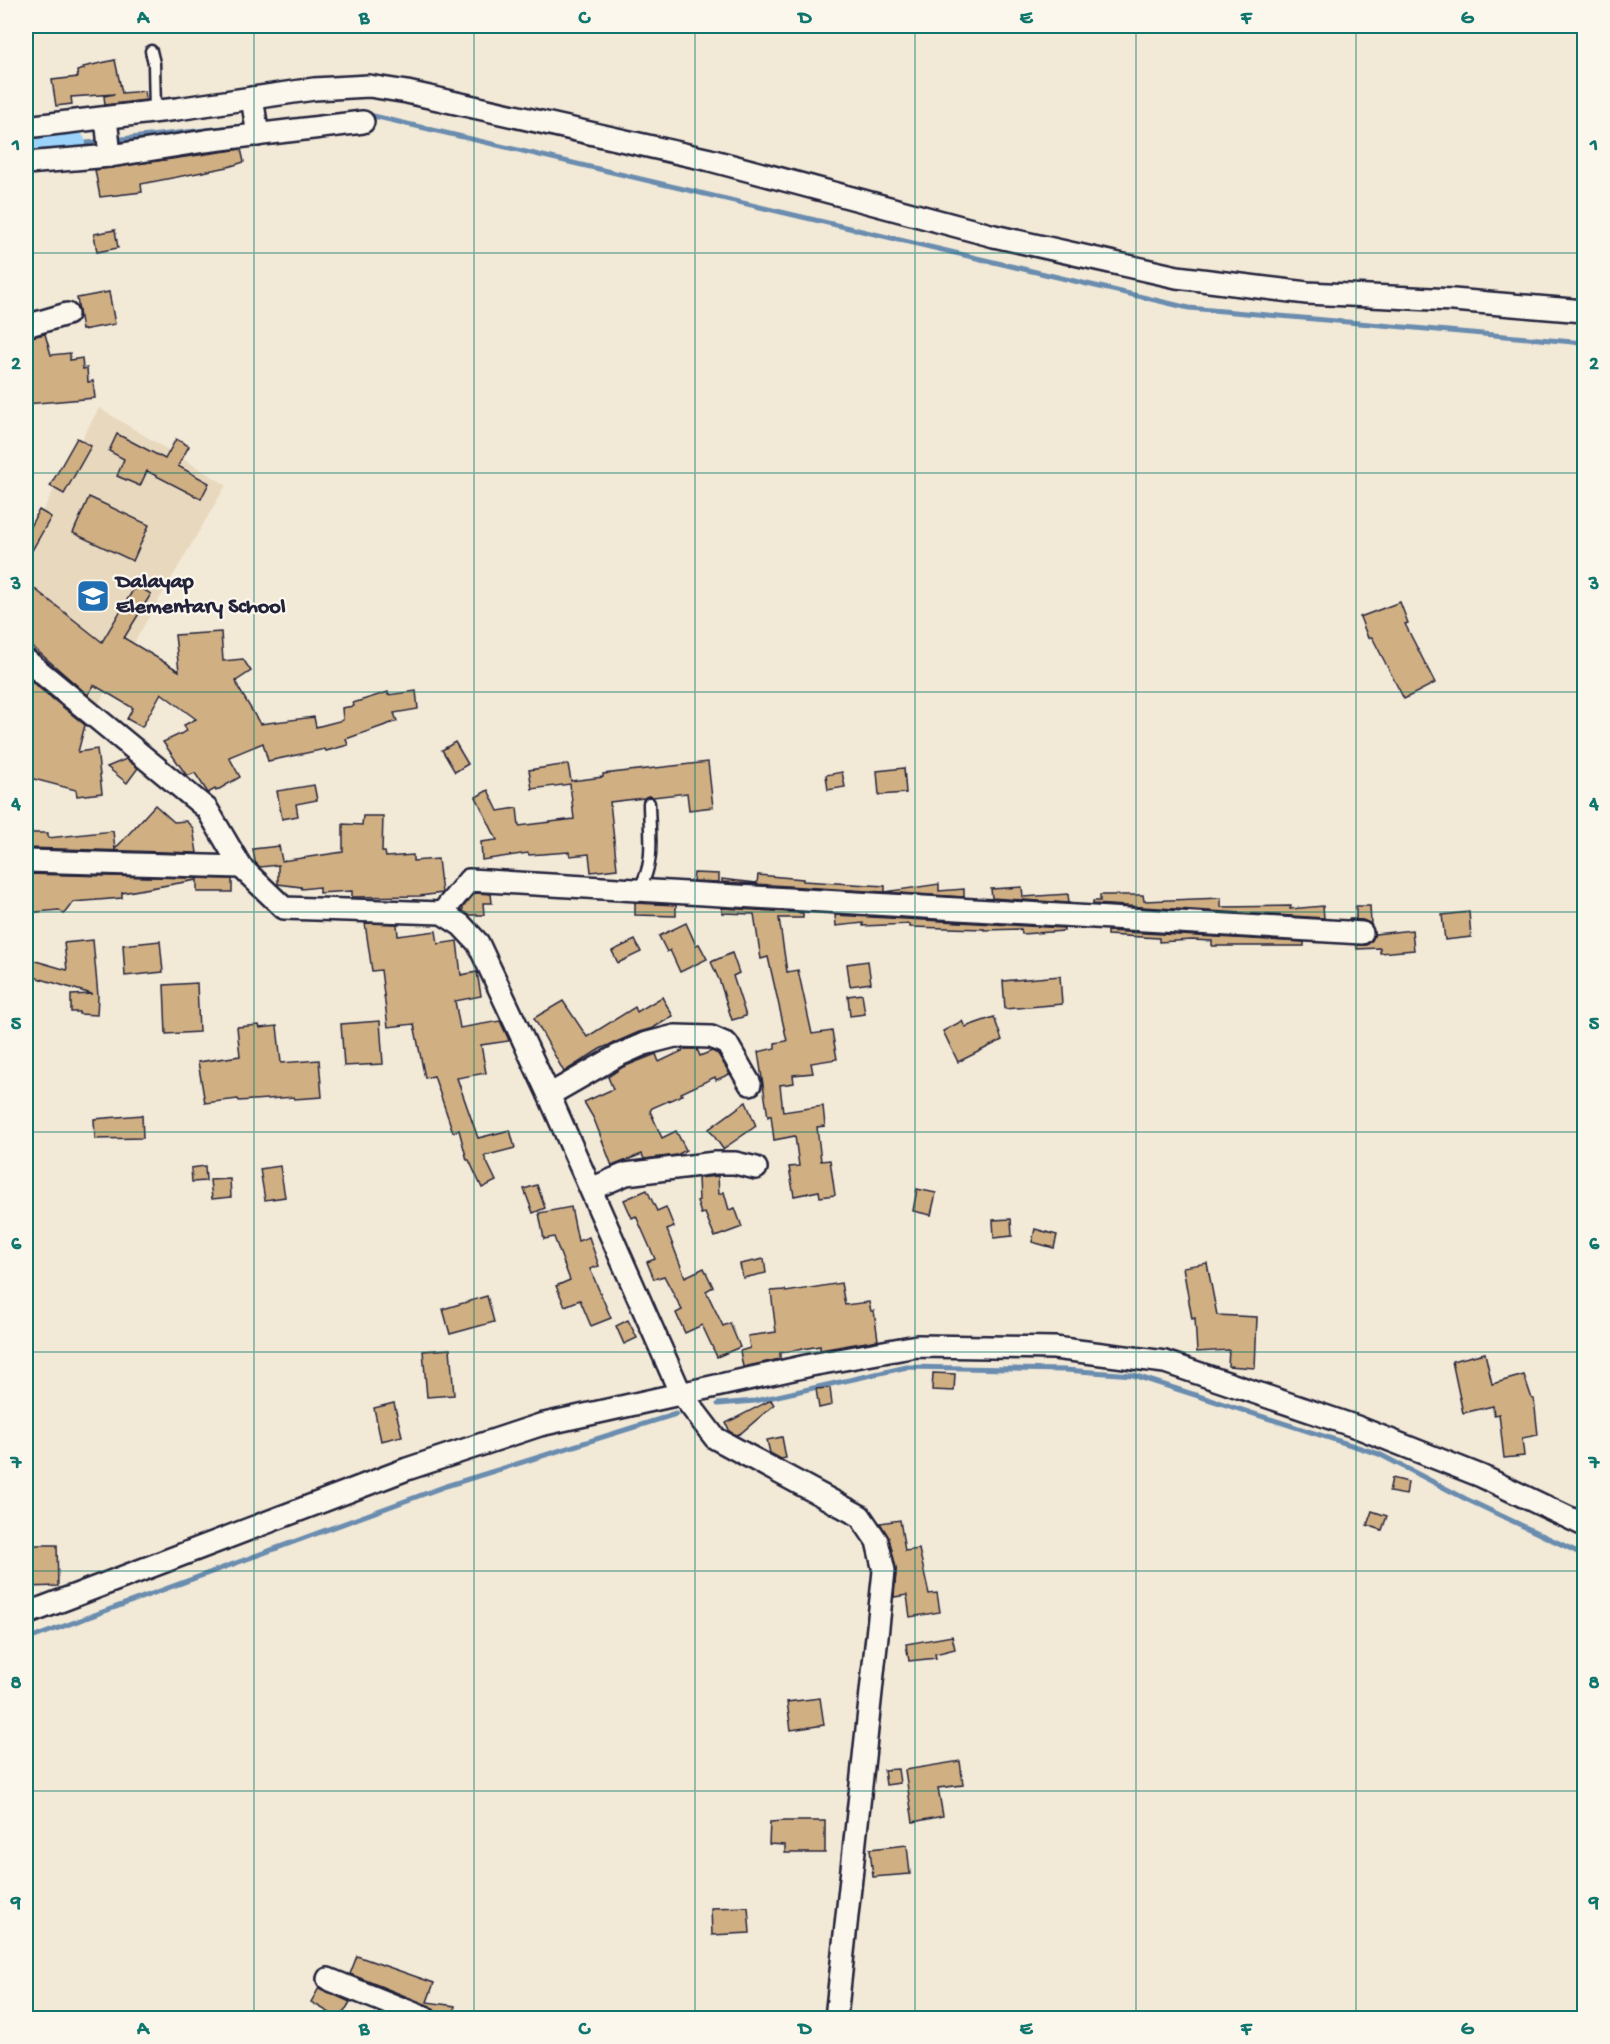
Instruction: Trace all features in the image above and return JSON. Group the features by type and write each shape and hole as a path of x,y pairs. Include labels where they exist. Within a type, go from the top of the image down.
{"street":[{"path":"26,127 108,136 255,117 346,86 369,86 407,92 710,160 971,230 1177,276 1307,293 1453,300 1584,311"},
{"path":"26,163 108,136 155,112 363,122"},
{"path":"26,326 67,314"},
{"path":"26,660 207,809 241,867 285,908 442,913 460,925 478,943 549,1095 681,1392 715,1438 860,1516 877,1541 884,1571 836,2019"},
{"path":"26,861 241,867"},
{"path":"442,913 469,880 639,888 1362,933"},
{"path":"549,1095 617,1056 644,1044 675,1036 711,1037 727,1044 750,1084"},
{"path":"591,1189 626,1174 666,1171 715,1163 735,1163 756,1168"},
{"path":"26,1614 429,1462 540,1425 681,1392 917,1346 1054,1348 1166,1362 1357,1427 1481,1476 1584,1525"},
{"path":"328,1979 425,2019"}],"lane":[{"path":"151,51 154,63 155,112"},
{"path":"639,888 645,879 650,858 649,803"}],"shaded area":[{"name":"Dalayap Elementary School","path":"99,408 226,485 97,706 26,650 26,541"}],"building":[{"path":"115,60 122,93 145,91 146,100 105,105 104,96 115,94 71,97 72,104 56,106 52,80 78,77 77,71 84,69 83,67"},
{"path":"241,149 244,162 141,184 142,192 100,197 95,170"},
{"path":"115,230 118,248 97,252 94,234"},
{"path":"109,292 115,324 82,330 77,298"},
{"path":"45,334 51,355 70,353 70,360 82,358 83,369 87,368 88,382 93,381 95,398 26,404 26,338"},
{"path":"117,434 165,459 176,439 189,446 178,466 209,483 201,499 147,471 140,486 117,476 124,459 109,451"},
{"path":"77,438 91,446 64,494 50,486"},
{"path":"89,497 149,525 133,561 73,533"},
{"path":"39,510 51,517 26,561 26,534"},
{"path":"26,582 102,642 136,585 151,594 124,638 179,671 175,635 221,632 223,661 243,659 251,671 236,681 260,724 314,717 316,727 343,720 342,708 354,706 353,703 388,692 388,695 416,691 418,709 394,713 397,721 346,739 348,745 326,751 325,749 268,761 263,743 229,757 240,777 208,793 195,773 187,776 163,742 187,731 184,725 196,719 161,693 142,727 127,719 133,708 94,685 88,695 26,641"},
{"path":"1400,602 1408,623 1405,624 1435,683 1404,699 1372,637 1368,638 1360,617"},
{"path":"28,679 85,725 78,752 97,749 102,793 77,796 76,790 26,777 26,682"},
{"path":"455,742 468,764 455,772 442,750"},
{"path":"126,759 138,768 127,783 107,767"},
{"path":"708,762 713,807 689,810 687,793 610,802 617,869 591,872 589,854 570,856 569,852 529,855 528,853 482,860 481,842 497,840 476,797 488,790 498,811 517,808 519,826 574,819 570,784 532,789 529,770 568,764 571,781 603,777 603,774"},
{"path":"904,768 906,793 879,795 877,771"},
{"path":"842,772 845,787 828,790 826,775"},
{"path":"314,785 317,800 296,804 298,816 282,819 277,791"},
{"path":"155,805 174,822 186,821 193,828 197,853 26,848 26,833 48,833 48,838 113,831 115,849"},
{"path":"363,816 383,816 382,852 385,852 386,857 413,855 413,861 438,859 442,893 420,896 352,897 352,891 319,893 319,887 302,889 278,884 278,865 260,867 255,862 253,849 279,846 282,861 343,852 343,824 362,825"},
{"path":"694,873 719,874 719,882 693,881"},
{"path":"26,874 232,879 232,892 197,892 197,880 122,893 122,898 73,902 64,914 59,910 26,913"},
{"path":"758,875 803,879 803,881 885,886 885,892 939,884 939,891 964,889 964,897 722,882 722,879 757,883"},
{"path":"1022,887 1023,897 1068,894 1069,903 992,898 991,889"},
{"path":"475,893 491,894 492,903 483,903 484,915 469,915 463,911 463,907"},
{"path":"1100,895 1143,895 1144,901 1221,898 1221,907 1291,906 1290,909 1323,906 1324,918 1093,904 1093,901 1100,901"},
{"path":"635,903 676,905 676,916 635,915"},
{"path":"1356,906 1370,906 1371,924 1363,920 1348,919 1356,919"},
{"path":"722,908 803,913 803,918 779,918 787,972 798,970 812,1034 832,1031 837,1059 811,1063 813,1073 793,1075 794,1083 780,1085 783,1112 823,1106 825,1126 817,1127 821,1161 830,1160 835,1195 820,1197 819,1191 794,1196 789,1167 799,1166 795,1136 774,1140 758,1052 775,1048 775,1043 787,1041 768,957 761,959 754,914 722,913"},
{"path":"1469,912 1471,937 1445,940 1442,915"},
{"path":"835,915 1064,928 1064,931 1022,934 1021,929 910,927 910,924 863,926 863,923 836,926"},
{"path":"365,923 397,924 398,936 436,931 438,944 457,941 461,975 477,972 481,996 455,1001 460,1028 500,1021 508,1038 509,1041 481,1045 486,1073 457,1078 478,1138 510,1130 515,1148 484,1156 496,1181 482,1188 467,1160 459,1130 453,1132 434,1076 425,1078 414,1024 388,1027 381,970 372,971"},
{"path":"686,923 696,945 699,944 707,959 680,972 670,950 667,952 659,936"},
{"path":"1412,930 1414,950 1380,953 1380,948 1357,949 1357,945 1367,945 1375,934"},
{"path":"1107,931 1304,942 1304,946 1212,946 1212,941 1192,940 1159,942 1159,938 1107,935"},
{"path":"93,940 98,996 97,1015 79,1014 79,1012 71,1012 71,995 92,994 27,975 32,960 67,970 64,943"},
{"path":"635,940 641,952 618,963 612,951"},
{"path":"160,941 163,972 125,976 123,945"},
{"path":"732,953 739,973 733,976 746,1016 732,1020 711,962"},
{"path":"868,961 871,983 850,986 847,964"},
{"path":"1060,976 1062,1004 1005,1009 1003,981"},
{"path":"197,983 199,1032 166,1034 164,985"},
{"path":"862,994 865,1014 850,1016 848,996"},
{"path":"662,997 673,1016 653,1028 600,1049 564,1072 534,1018 563,1001 587,1037 635,1007 637,1012"},
{"path":"994,1017 1002,1040 958,1062 943,1031 962,1021 965,1027"},
{"path":"380,1021 383,1064 344,1066 341,1024"},
{"path":"259,1025 260,1028 277,1026 281,1063 319,1060 322,1097 239,1101 238,1099 205,1103 198,1062 240,1056 237,1027"},
{"path":"686,1049 697,1049 700,1056 712,1051 718,1054 730,1074 716,1080 715,1077 650,1111 662,1138 676,1131 686,1150 677,1155 644,1159 642,1154 612,1166 594,1119 584,1102 613,1089 608,1077 623,1067 656,1054 659,1062"},
{"path":"746,1102 756,1126 723,1149 709,1129"},
{"path":"142,1115 143,1138 95,1139 94,1119"},
{"path":"205,1166 206,1181 192,1182 191,1168"},
{"path":"280,1166 285,1197 265,1200 260,1169"},
{"path":"718,1176 719,1194 724,1192 729,1210 735,1208 742,1227 715,1237 705,1213 701,1214 697,1201 699,1200 698,1178"},
{"path":"230,1179 231,1197 212,1199 210,1180"},
{"path":"537,1185 545,1208 533,1213 524,1189"},
{"path":"917,1189 936,1193 931,1215 913,1211"},
{"path":"647,1190 657,1211 666,1207 674,1227 667,1230 685,1277 704,1268 713,1287 706,1291 723,1326 730,1323 740,1347 717,1357 702,1325 685,1333 676,1313 682,1310 664,1276 654,1279 647,1262 655,1259 636,1216 632,1218 624,1200"},
{"path":"571,1207 578,1241 589,1237 599,1266 590,1269 611,1318 591,1326 580,1300 565,1306 556,1286 570,1280 554,1237 544,1239 539,1213"},
{"path":"1011,1219 1012,1236 994,1238 993,1220"},
{"path":"1035,1229 1057,1235 1054,1248 1032,1242"},
{"path":"764,1259 766,1273 743,1278 740,1264"},
{"path":"1207,1263 1217,1315 1257,1317 1255,1368 1228,1366 1229,1350 1197,1352 1195,1318 1192,1319 1183,1267"},
{"path":"841,1283 845,1305 869,1302 871,1311 874,1311 878,1340 820,1350 820,1346 780,1353 780,1359 743,1367 740,1351 750,1348 748,1336 776,1332 771,1291 785,1290 786,1292"},
{"path":"487,1296 494,1322 450,1334 443,1309"},
{"path":"628,1320 637,1338 624,1344 616,1326"},
{"path":"450,1349 454,1395 427,1397 423,1351"},
{"path":"1485,1353 1492,1384 1524,1375 1532,1399 1534,1399 1538,1435 1522,1438 1524,1456 1504,1458 1499,1414 1494,1415 1493,1406 1463,1413 1452,1361"},
{"path":"933,1373 955,1374 954,1391 932,1390"},
{"path":"830,1388 832,1405 819,1408 816,1389"},
{"path":"771,1400 774,1405 741,1433 737,1435 730,1432 726,1423"},
{"path":"394,1403 402,1436 381,1441 374,1408"},
{"path":"782,1437 786,1458 781,1459 770,1453 767,1440"},
{"path":"1392,1478 1408,1482 1406,1495 1389,1492"},
{"path":"1372,1511 1387,1516 1382,1530 1367,1525"},
{"path":"900,1520 905,1551 919,1549 929,1594 937,1593 940,1612 910,1617 907,1595 894,1597 896,1568 889,1538 880,1523"},
{"path":"26,1545 57,1545 58,1586 26,1587"},
{"path":"952,1636 955,1649 935,1654 936,1658 909,1661 906,1644"},
{"path":"820,1698 824,1725 791,1730 787,1702"},
{"path":"960,1761 963,1785 938,1788 943,1816 913,1822 905,1770"},
{"path":"898,1769 900,1783 886,1785 884,1770"},
{"path":"825,1821 825,1853 785,1853 785,1845 769,1844 770,1822"},
{"path":"907,1845 910,1874 873,1877 870,1849"},
{"path":"748,1907 750,1933 712,1935 711,1908"},
{"path":"357,1956 434,1983 427,2002 455,2006 453,2019 438,2018 430,2006 350,1974"},
{"path":"319,1988 350,2002 340,2019 311,2002"}],"waterway":[{"path":"365,114 1189,308 1584,343"},
{"path":"112,140 252,125"},
{"path":"70,145 103,141"},
{"path":"26,149 70,145"},
{"path":"718,1404 755,1401 907,1367 1065,1370 1133,1375 1379,1454 1466,1499 1584,1555"},
{"path":"26,1640 446,1486 676,1414"}],"place":[{"name":"Dalayap Elementary School","path":"93,596"}]}
